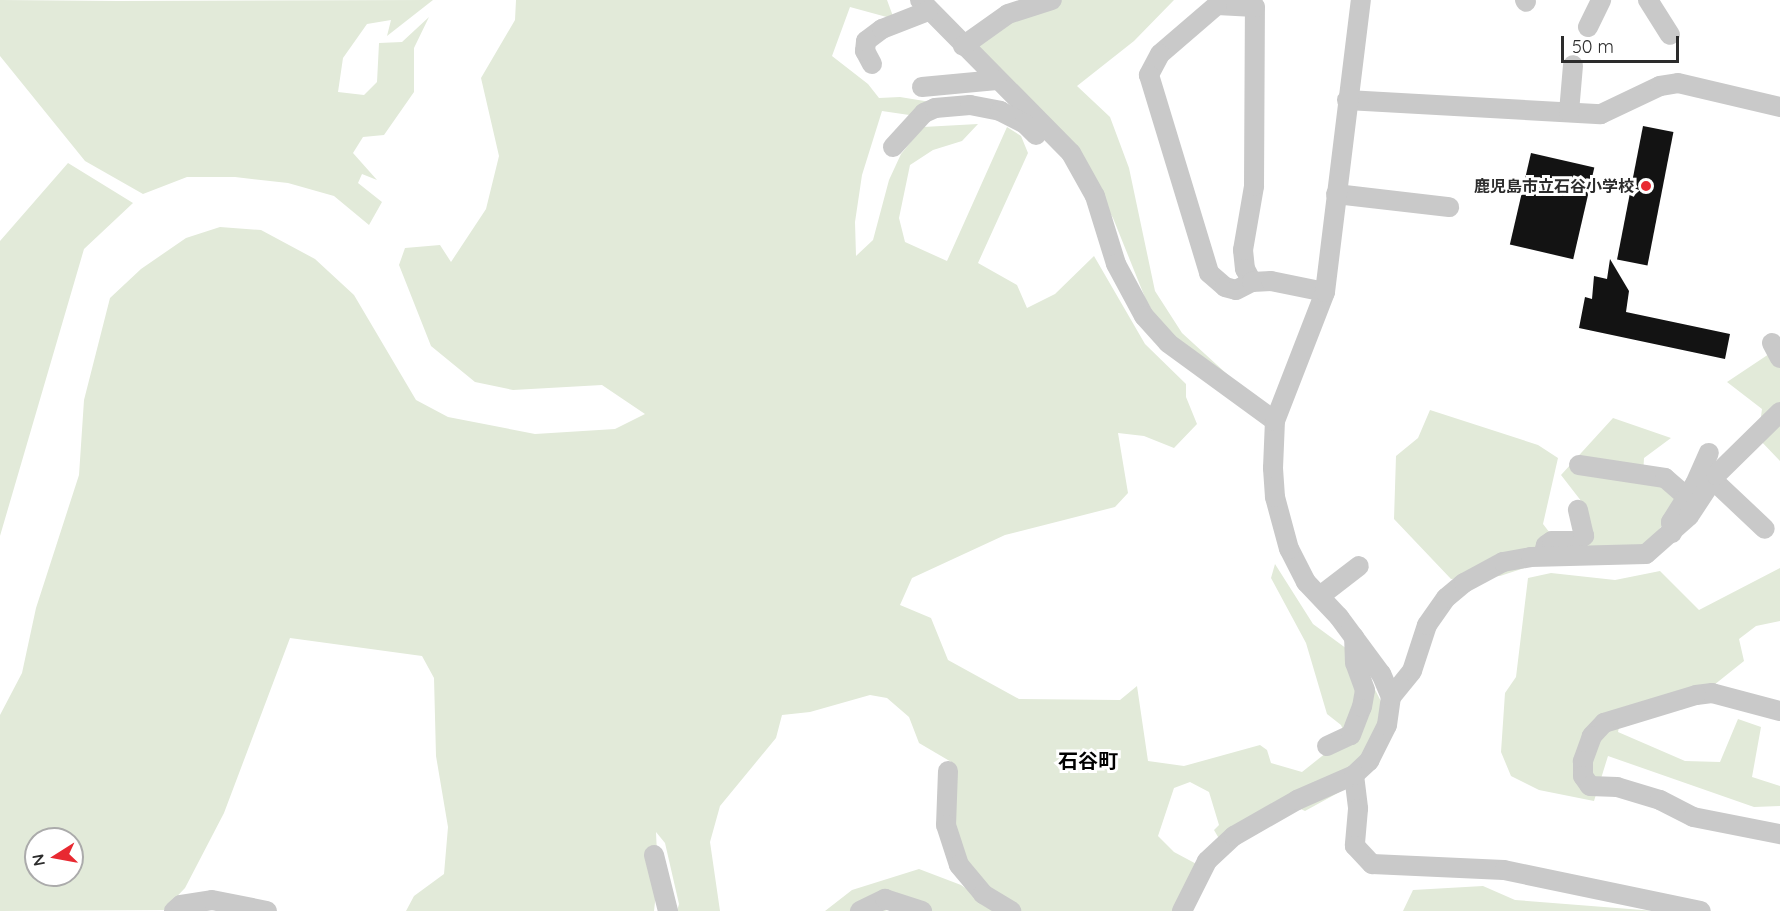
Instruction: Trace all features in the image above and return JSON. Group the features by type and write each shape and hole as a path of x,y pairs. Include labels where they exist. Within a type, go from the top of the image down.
{"street":[{"path":"963,46 1008,14 1052,0"},
{"path":"1361,0 1325,292 1275,421 1273,468 1283,531 1306,582 1354,637 1381,674 1391,697"},
{"path":"1588,27 1601,0"},
{"path":"1648,0 1670,35"},
{"path":"872,64 865,51 866,41 924,5 1074,160 1095,196 1116,264 1144,316 1168,343 1275,421"},
{"path":"1252,282 1245,269 1243,250 1254,186 1255,7 1217,5 1160,54 1149,75 1209,273 1225,287 1236,290 1252,282 1271,281 1325,292"},
{"path":"1569,112 1572,65"},
{"path":"922,87 997,80"},
{"path":"1347,100 1601,114 1660,86 1678,83 1780,106"},
{"path":"893,147 924,113 935,108 970,105 1000,111 1024,123 1056,157 1074,160"},
{"path":"1336,194 1449,207"},
{"path":"1182,911 1207,861 1234,836 1297,800 1354,775 1377,746 1387,725 1391,697 1412,671 1427,625 1446,598 1464,583 1503,562 1543,556 1646,554 1689,516 1713,480 1780,412"},
{"path":"1672,533 1671,522 1709,453"},
{"path":"1579,465 1665,478 1686,496"},
{"path":"1713,480 1765,529"},
{"path":"1543,556 1546,545 1552,541 1577,541 1584,536 1578,510"},
{"path":"1320,596 1359,566"},
{"path":"1327,746 1351,735 1362,707 1365,690 1355,663 1354,637"},
{"path":"1780,711 1712,693 1695,695 1604,723 1592,736 1583,761 1583,776 1590,786 1617,787 1660,800 1693,817 1780,834"},
{"path":"948,771 946,825 959,865 983,894 1011,911"},
{"path":"1354,775 1358,809 1355,846 1372,864 1504,870 1701,911"},
{"path":"654,855 668,911"},
{"path":"860,911 885,899 922,911"},
{"path":"174,911 181,905 212,900 267,911"}],"green space":[{"path":"0,0 433,0 387,36 391,20 367,24 343,58 338,92 364,95 377,82 379,43 402,42 429,17 414,48 414,92 384,135 363,137 353,153 377,180 362,174 358,183 382,202 369,225 334,196 288,183 235,177 187,177 143,194 85,161 0,56"},
{"path":"516,0 887,0 894,19 850,7 832,56 868,84 879,98 900,97 967,108 916,116 882,111 862,175 855,222 856,256 873,240 889,180 901,154 923,127 978,124 962,141 933,150 910,165 899,218 905,242 947,261 1007,127 1021,136 1028,153 978,263 1017,285 1027,308 1055,294 1094,256 1145,344 1186,384 1186,397 1197,424 1174,448 1144,436 1118,433 1128,493 1115,507 1005,535 912,578 900,605 931,618 948,660 1019,699 1120,700 1137,686 1148,761 1184,766 1260,745 1267,750 1271,763 1302,772 1346,737 1341,725 1327,714 1306,643 1271,578 1275,564 1313,624 1358,657 1384,707 1356,783 1305,811 1290,804 1221,842 1214,830 1219,825 1209,792 1190,782 1174,788 1158,836 1174,852 1202,867 1179,911 1016,911 984,891 954,847 953,763 919,743 909,717 887,698 870,695 810,712 782,715 776,738 720,806 710,842 720,911 677,911 679,904 665,843 656,832 658,876 654,911 406,911 414,896 444,874 448,827 436,756 434,678 422,656 290,638 224,813 185,888 164,910 0,911 0,715 22,673 36,608 79,475 84,400 110,298 141,269 186,238 220,227 261,230 315,259 354,295 416,400 448,417 535,434 615,429 645,414 602,385 513,390 475,382 431,346 399,265 405,248 440,245 451,262 486,209 499,156 481,78 515,20"},
{"path":"1036,0 1174,0 1134,41 1077,86 1110,117 1129,168 1155,291 1182,333 1251,396 1169,338 1146,300 1113,218 1074,153 958,36"},
{"path":"68,163 133,203 84,249 0,536 0,241"},
{"path":"1775,350 1780,354 1780,461 1758,438 1762,409 1727,382"},
{"path":"1430,410 1538,445 1558,458 1543,524 1553,537 1573,536 1585,506 1561,475 1613,418 1671,438 1644,458 1643,476 1688,488 1645,550 1629,562 1603,565 1549,560 1500,576 1451,579 1394,519 1396,456 1418,438"},
{"path":"1780,568 1780,621 1756,626 1739,639 1744,661 1684,709 1621,718 1618,732 1685,761 1720,762 1738,719 1761,727 1752,777 1780,786 1780,806 1754,807 1608,756 1594,801 1539,790 1511,776 1501,752 1505,693 1516,677 1528,578 1551,573 1615,580 1660,571 1699,610"},
{"path":"919,869 961,885 999,911 909,911 900,905 885,911 825,911 852,890"},
{"path":"1483,886 1515,900 1655,911 1403,911 1413,890"}],"building":[{"path":"1643,126 1673,132 1647,265 1617,260"},
{"path":"1531,153 1594,168 1573,259 1510,245"},
{"path":"1610,259 1629,291 1626,312 1730,334 1725,359 1579,328 1585,297 1592,299 1594,276 1607,279"}],"place":[{"name":"鹿児島市立石谷小学校","path":"1646,186"}],"district":[{"name":"石谷町","path":"1088,760"}]}
